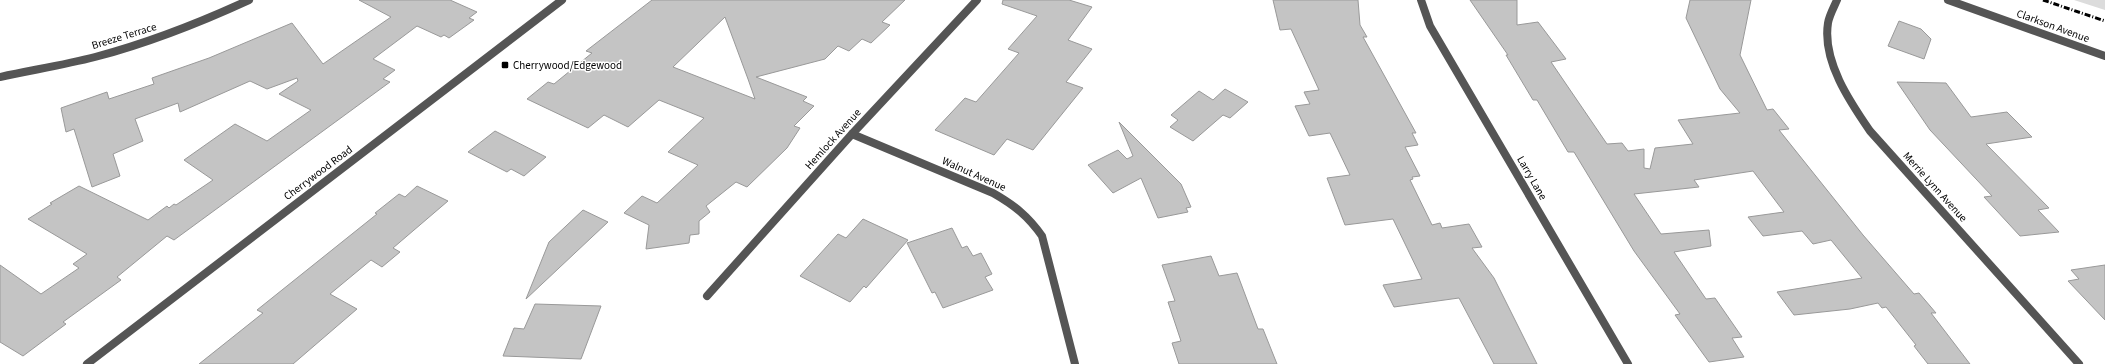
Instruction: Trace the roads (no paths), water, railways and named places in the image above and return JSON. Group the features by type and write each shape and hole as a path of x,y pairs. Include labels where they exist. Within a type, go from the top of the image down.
{"street":[{"name":"Breeze Terrace","path":"0,77 66,64 110,53 182,29 249,0"},
{"name":"Cherrywood Road","path":"87,364 561,0"},
{"name":"Hemlock Avenue","path":"707,296 852,134 977,0"},
{"name":"Larry Lane","path":"1421,0 1430,26 1628,364"},
{"name":"Merrie Lynn Avenue","path":"1836,0 1828,23 1829,48 1848,101 1870,131 2079,364"},
{"name":"Clarkson Avenue","path":"1948,0 2105,56"},
{"name":"Walnut Avenue","path":"852,134 993,193 1013,204 1030,219 1042,236 1049,257 1075,364"}],"railway":[{"path":"2043,0 2105,21"}],"place":[{"name":"Cherrywood/Edgewood","path":"505,65"}]}
